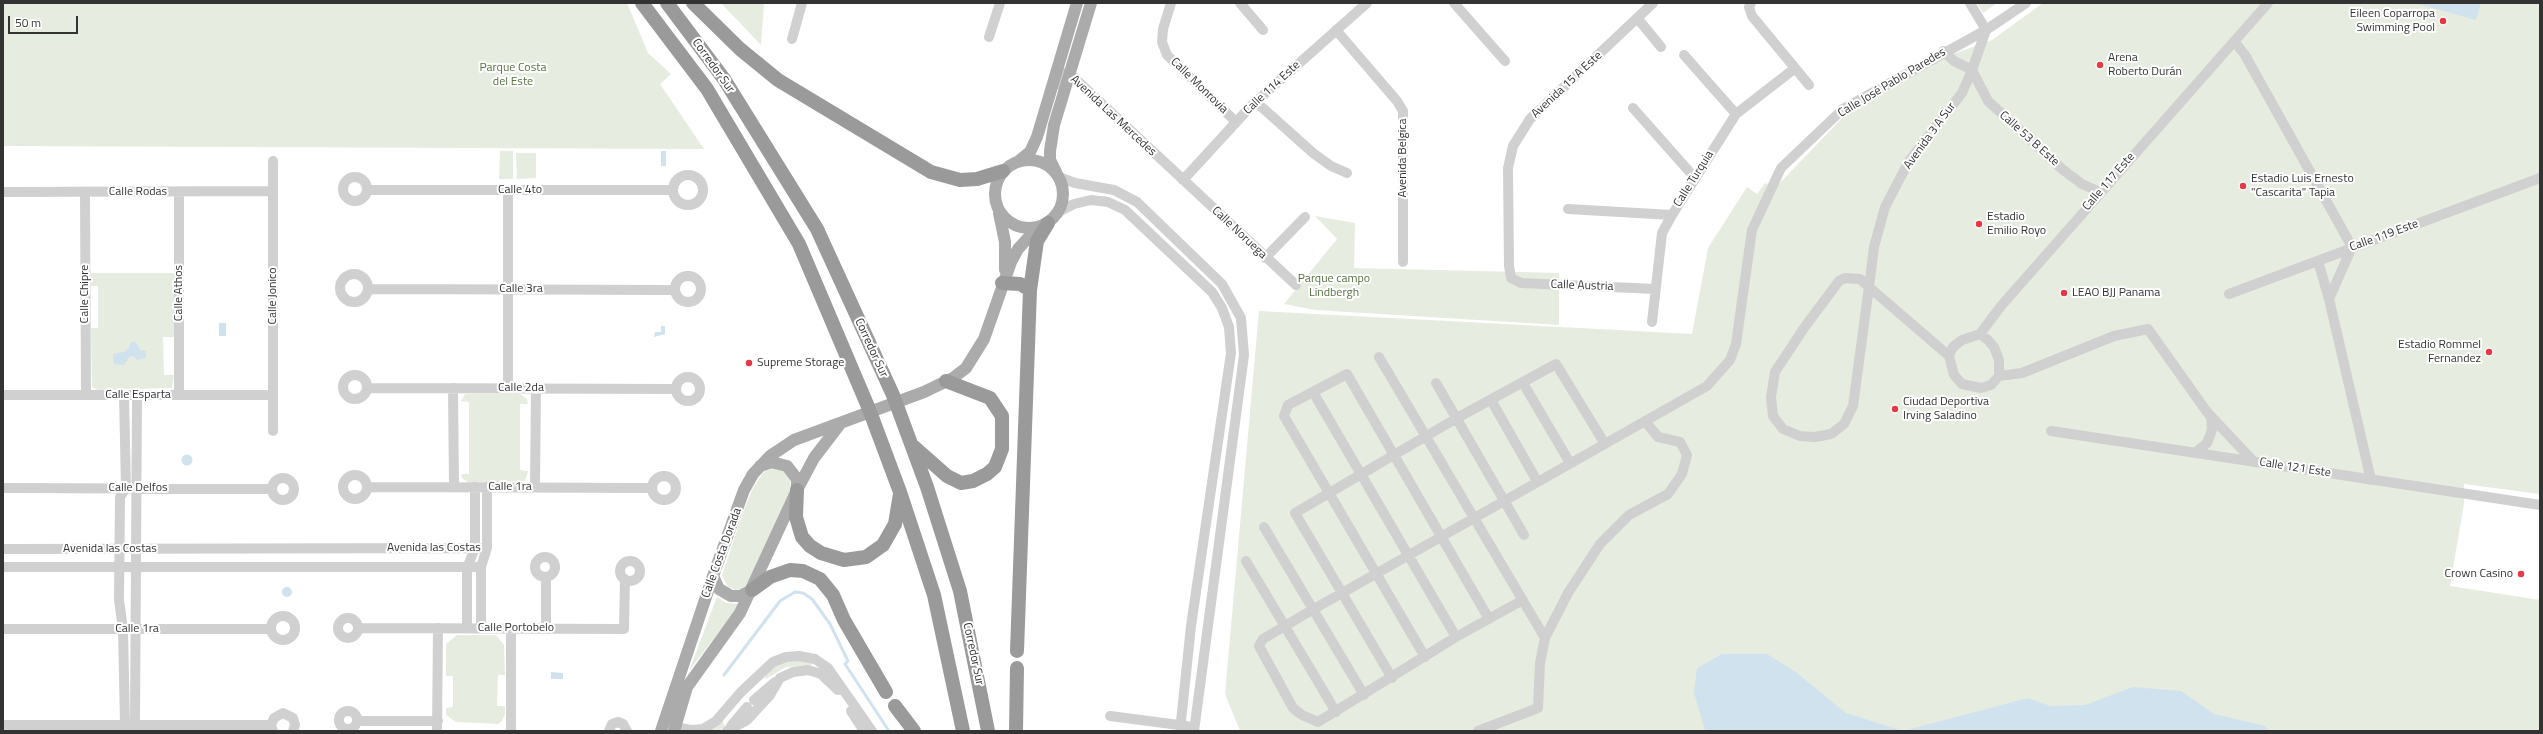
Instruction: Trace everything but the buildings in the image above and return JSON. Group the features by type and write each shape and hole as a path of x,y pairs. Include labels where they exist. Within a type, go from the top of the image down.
{"highway":[{"name":"Corredor Sur","path":"642,3 707,89 799,244 869,408 900,492 934,595 963,731"},
{"name":"Corredor Sur","path":"667,3 724,79 817,229 893,395 927,486 960,591 988,731"},
{"path":"693,3 740,49 778,80 931,172 960,180 977,180 1003,171"},
{"path":"1017,651 1030,290 1037,241 1043,225"},
{"path":"1004,279 1020,284 1030,290"},
{"path":"911,444 947,476 961,483 973,481 987,474 995,467 1002,449 1002,416 990,398 946,381"},
{"path":"797,490 796,517 799,530 806,542 816,550 829,557 851,560 873,553 888,540 895,524 900,492"},
{"path":"752,590 770,577 790,570 804,571 820,579 833,595 844,620 886,692"},
{"path":"1016,731 1017,668"},
{"path":"895,706 914,731"}],"main road":[{"path":"1004,279 1005,242 995,194 996,186 1003,171 1019,161 1034,146 1050,97 1077,3"},
{"path":"1004,279 1018,249 1058,212 1063,198 1057,175 1050,160 1051,142 1089,5"},
{"path":"1066,42 1071,49 1078,47"},
{"path":"1019,161 1040,162 1057,175"},
{"path":"998,210 1011,224 1024,228 1043,225"},
{"name":"Calle Costa Dorada","path":"661,731 713,576 744,490 757,469 770,456 794,440 818,429 844,422 924,392 946,381 966,368 984,339 1004,279"},
{"path":"674,729 687,687 740,613 752,590 797,490 814,458 844,422"},
{"path":"757,469 766,463 782,463 794,474 797,490"},
{"path":"713,576 719,589 731,596 740,596 752,590"}],"street":[{"path":"792,38 802,3"},
{"path":"989,37 1000,3"},
{"name":"Calle Monrovia","path":"1171,3 1163,29 1162,42 1167,55 1236,122"},
{"path":"1240,3 1263,30"},
{"name":"Calle 114 Este","path":"1183,180 1256,102 1367,3"},
{"path":"1454,3 1505,61"},
{"name":"Avenida 15 A Este","path":"1511,278 1508,168 1514,146 1530,119 1638,19 1653,3"},
{"path":"1970,3 1986,30"},
{"name":"Calle José Pablo Paredes","path":"1320,727 1293,708 1260,650 1259,646 1263,639 1376,574 1409,557 1537,481 1707,386 1730,360 1736,344 1752,230 1781,168 1843,109 1943,51 1986,30 2026,3"},
{"name":"Calle 117 Este","path":"1980,334 2001,306 2100,192 2268,3"},
{"path":"1750,5 1752,16 1809,85"},
{"path":"1638,19 1661,47"},
{"name":"Avenida Belgica","path":"1336,30 1397,101 1403,111 1403,262"},
{"name":"Avenida 3 A Sur","path":"1869,287 1874,247 1885,207 1909,161 1962,93 1986,30"},
{"path":"2234,41 2245,54 2352,247 2329,299"},
{"path":"1943,51 1954,61 1972,70"},
{"path":"1684,55 1736,114"},
{"name":"Calle Turquia","path":"1652,322 1662,233 1672,215 1736,114 1794,68"},
{"name":"Calle 53 B Este","path":"1972,70 1988,101 2062,169 2082,184 2100,192"},
{"name":"Avenida Las Mercedes","path":"1050,97 1060,76 1066,72 1070,74 1183,180"},
{"path":"1256,102 1313,152 1332,166 1347,173"},
{"path":"1633,108 1695,178"},
{"name":"Calle Jonico","path":"273,161 273,431"},
{"path":"1057,175 1075,183 1114,190 1137,202 1222,284 1241,318 1244,355 1194,729 1110,716"},
{"name":"Calle 119 Este","path":"2229,294 2540,178"},
{"name":"Calle Noruega","path":"1183,180 1265,258 1296,285"},
{"name":"Calle 4to","path":"367,190 673,190"},
{"path":"508,190 508,388"},
{"name":"Calle Rodas","path":"3,192 273,191"},
{"name":"Calle Chipre","path":"85,192 86,395"},
{"name":"Calle Athos","path":"179,192 179,395"},
{"path":"1058,212 1074,204 1091,200 1118,206 1162,243 1212,292 1222,308 1229,327 1231,353 1193,616 1180,728"},
{"path":"1568,209 1672,215"},
{"path":"1265,258 1305,217"},
{"path":"2318,261 2329,299 2371,480"},
{"name":"Calle Austria","path":"1511,278 1521,283 1655,289"},
{"path":"1869,287 1853,406 1844,424 1831,434 1815,437 1800,436 1783,429 1774,416 1771,397 1775,372 1804,328 1839,281 1845,278 1860,279 1949,356 1954,375 1962,384 1981,388 1991,385 1999,376 2022,373 2114,336 2148,329 2211,416 2254,462"},
{"name":"Calle 3ra","path":"368,289 674,290"},
{"path":"1949,356 1953,347 1962,340 1980,334 1988,340 1994,348 1999,360 1999,376"},
{"path":"1379,357 1521,601 1545,638"},
{"path":"1392,678 1342,594 1296,512 1457,418 1556,364 1604,444"},
{"path":"1425,657 1284,416 1288,405 1347,374 1489,618"},
{"path":"1523,382 1570,463"},
{"path":"1436,383 1506,500 1524,535"},
{"name":"Calle 2da","path":"367,388 676,389"},
{"path":"453,388 454,487"},
{"path":"535,487 536,388"},
{"path":"1313,392 1456,637"},
{"name":"Calle Esparta","path":"3,395 273,395"},
{"path":"124,395 126,488 120,497 119,600 123,629 130,725"},
{"path":"130,725 136,629 138,488 137,395"},
{"path":"1491,400 1537,481"},
{"path":"2195,453 2207,443 2212,430 2211,416"},
{"path":"1478,731 1538,708 1540,663 1545,638 1568,593 1600,544 1629,515 1668,494 1682,474 1687,455 1680,442 1658,437 1645,421"},
{"name":"Calle 121 Este","path":"2051,431 2540,505"},
{"name":"Calle 1ra","path":"367,487 652,488"},
{"path":"467,628 466,568 474,548 475,487"},
{"path":"487,487 487,548"},
{"name":"Calle Delfos","path":"3,488 272,489"},
{"path":"1264,527 1312,610 1364,695"},
{"path":"334,548 334,567"},
{"name":"Avenida las Costas","path":"3,549 487,548 481,568 3,567"},
{"path":"1246,561 1336,712"},
{"path":"481,568 482,628"},
{"path":"546,577 546,628"},
{"name":"Calle Portobelo","path":"358,628 624,629 625,580"},
{"path":"1320,727 1336,712 1456,637 1521,601"},
{"path":"1193,616 1208,618"},
{"path":"357,721 437,726 438,628"},
{"path":"511,628 511,731"},
{"name":"Calle 1ra","path":"3,629 271,629"},
{"path":"674,729 703,729 716,721 741,692 773,662 786,656 800,656 815,659 828,668 872,731"},
{"path":"728,730 750,704 780,678 793,672 808,670 821,674 835,685 864,731"},
{"path":"728,730 748,720 757,711 780,678"},
{"path":"3,725 68,728 130,725 193,728 272,728 276,715 287,713 295,721 294,731"},
{"path":"609,731 612,724 618,722 625,726 626,731"}],"green space":[{"name":"Parque Costa del Este","path":"3,3 627,3 648,53 671,74 660,84 704,149 3,146"},
{"path":"721,3 764,3 761,45"},
{"path":"1977,3 1997,3 1983,13"},
{"name":"Ciudad Deportiva Irving Saladino","path":"2043,3 2540,3 2540,494 2464,484 2464,503 2450,586 2540,600 2540,731 1240,731 1225,694 1259,311 1692,334 1708,248 1747,187 1757,194 1765,183 1775,188 1845,115 1934,61 1992,40"},
{"path":"500,151 513,151 513,179 499,179"},
{"path":"516,153 536,153 536,178 517,179"},
{"name":"Parque campo Lindbergh","path":"1315,216 1355,223 1354,268 1559,273 1559,325 1315,310 1284,304 1337,239"},
{"path":"91,273 174,273 174,337 163,337 164,375 174,375 172,388 98,390 92,387 91,328 98,328 98,286 91,286"},
{"path":"465,394 520,394 527,399 528,404 520,404 520,470 528,471 525,481 469,483 462,478 461,474 469,474 469,402 461,401"},
{"path":"768,468 777,468 785,472 790,479 791,489 749,584 745,588 736,590 728,587 722,576 742,515 752,490 762,474"},
{"path":"717,597 726,603 740,604 689,671"},
{"path":"457,635 496,635 504,645 505,675 498,675 497,706 505,706 505,714 502,721 498,724 456,722 446,715 446,708 453,707 453,676 446,676 446,644"},
{"path":"787,660 811,662 812,665 786,667 766,679 765,677 769,670"},
{"path":"722,720 725,726 719,731 708,731"}],"water":[{"path":"2415,3 2481,3 2476,20"},
{"path":"661,151 666,151 666,166 661,166"},
{"path":"219,323 226,323 226,336 219,336"},
{"path":"661,326 665,326 665,334 654,337 655,332 661,332"},
{"path":"131,342 136,342 140,350 146,351 146,358 137,360 135,357 130,356 124,365 114,364 113,354 124,352 128,349"},
{"path":"185,455 189,455 191,456 191,464 185,465 182,462 182,458"},
{"path":"285,587 289,587 291,588 291,596 285,597 282,594 282,590"},
{"path":"1722,654 1767,654 1797,673 1846,713 1903,731 1689,731 1705,730 1694,693 1697,668"},
{"path":"551,672 563,673 563,679 551,679"},
{"path":"2133,687 2181,691 2214,714 2265,726 2269,731 1903,731 2028,698 2050,706 2085,705"}],"waterway":[{"path":"724,675 780,601 795,592 803,593 812,599 830,624 848,661 845,664 889,731"}],"place":[{"name":"Eileen Coparropa Swimming Pool","path":"2443,21"},
{"name":"Arena Roberto Durán","path":"2100,65"},
{"name":"Estadio Luis Ernesto \"Cascarita\" Tapia","path":"2243,186"},
{"name":"Estadio Emilio Royo","path":"1979,224"},
{"name":"LEAO BJJ Panama","path":"2064,293"},
{"name":"Estadio Rommel Fernandez","path":"2489,352"},
{"name":"Supreme Storage","path":"749,363"},
{"name":"Ciudad Deportiva Irving Saladino","path":"1895,409"},
{"name":"Crown Casino","path":"2521,574"}]}
